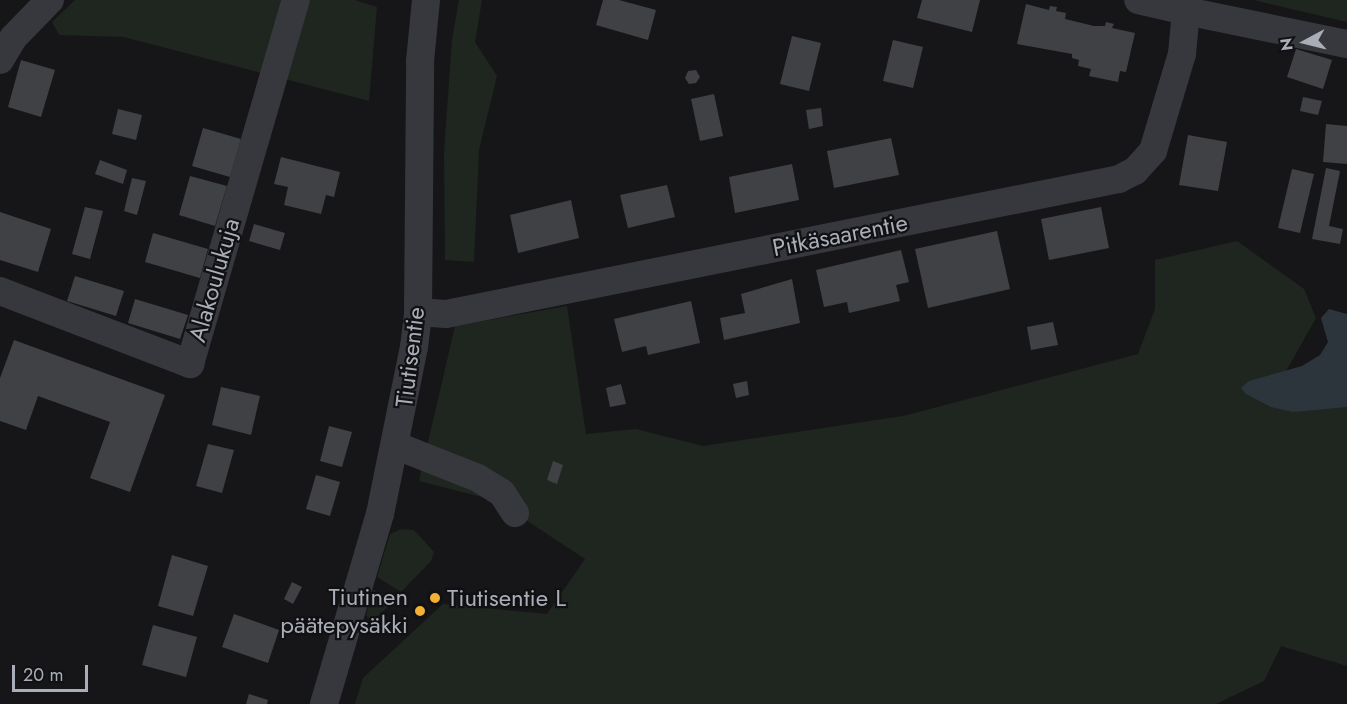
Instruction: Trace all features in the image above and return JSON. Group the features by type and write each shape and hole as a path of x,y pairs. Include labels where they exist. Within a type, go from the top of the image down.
{"street":[{"path":"0,60 13,38 50,0"},
{"name":"Alakoulukuja","path":"0,291 190,364 296,0"},
{"name":"Tiutisentie","path":"324,704 397,446 418,312 420,61 426,0"},
{"path":"1138,0 1347,44"},
{"name":"Pitkäsaarentie","path":"418,312 446,314 1119,179 1136,171 1153,151 1182,54 1186,11"},
{"path":"397,446 478,478 502,493 515,513"}],"shaded area":[{"path":"75,0 355,0 377,7 369,101 124,37 59,35 52,22"},
{"path":"459,0 482,0 475,42 497,76 479,150 474,262 445,260 444,152 452,40"},
{"path":"1253,0 1347,0 1347,22 1266,3"},
{"path":"1237,241 1304,289 1316,318 1276,389 1291,411 1347,393 1347,666 1281,646 1264,681 1216,704 355,704 363,678 443,604 547,614 585,559 497,501 419,481 455,326 567,306 586,434 636,429 703,446 903,416 1138,354 1155,309 1155,260"},
{"path":"1329,309 1347,314 1347,407 1293,412 1271,407 1246,394 1241,388 1249,381 1302,366 1320,355 1328,342 1321,318"},
{"path":"401,529 414,530 434,552 431,561 401,592 377,577 390,534"},
{"path":"373,590 384,594 391,604 372,622 366,615"}],"building":[{"path":"603,0 619,0 656,10 648,40 596,25"},
{"path":"922,0 980,0 972,32 917,18"},
{"path":"1026,4 1049,10 1050,6 1057,7 1056,11 1066,13 1065,19 1094,26 1105,26 1106,22 1114,24 1112,28 1135,33 1126,72 1120,71 1118,82 1089,76 1091,69 1078,66 1079,60 1072,58 1072,54 1017,44"},
{"path":"792,36 821,43 809,91 780,84"},
{"path":"893,40 923,47 913,88 883,81"},
{"path":"1296,49 1332,60 1323,89 1287,77"},
{"path":"21,60 55,70 41,117 8,107"},
{"path":"696,70 700,77 696,83 689,84 685,78 688,71"},
{"path":"714,94 723,136 700,141 691,99"},
{"path":"1303,97 1322,101 1318,115 1300,111"},
{"path":"821,108 823,126 809,129 806,110"},
{"path":"118,109 142,115 136,140 112,134"},
{"path":"1326,124 1347,126 1347,164 1323,162"},
{"path":"203,128 241,139 230,177 192,166"},
{"path":"1188,135 1227,142 1218,191 1179,185"},
{"path":"891,138 899,175 834,188 827,151"},
{"path":"281,157 340,172 334,197 326,195 321,214 284,205 288,187 274,184"},
{"path":"100,160 127,170 123,184 95,174"},
{"path":"792,164 799,200 735,213 729,177"},
{"path":"1326,168 1340,171 1329,226 1343,229 1340,244 1312,239"},
{"path":"1292,169 1314,174 1300,233 1278,228"},
{"path":"190,176 227,186 215,226 179,215"},
{"path":"132,178 146,181 137,215 124,211"},
{"path":"667,185 675,217 628,228 620,195"},
{"path":"571,200 579,238 518,253 510,215"},
{"path":"85,207 103,211 90,259 72,254"},
{"path":"1101,207 1109,248 1049,260 1041,219"},
{"path":"0,212 51,229 38,272 0,260"},
{"path":"254,224 285,233 280,250 249,241"},
{"path":"997,231 1010,289 928,308 915,249"},
{"path":"153,233 208,249 200,278 145,262"},
{"path":"901,250 909,282 896,285 900,301 849,313 847,302 824,307 816,270"},
{"path":"75,276 124,291 116,316 67,301"},
{"path":"792,279 800,323 724,340 720,318 745,313 741,294"},
{"path":"135,299 188,315 180,339 128,323"},
{"path":"691,301 700,343 648,355 646,346 622,352 614,319"},
{"path":"1053,322 1058,345 1031,350 1027,327"},
{"path":"14,340 165,395 130,492 90,478 110,422 38,396 26,430 0,421 0,378"},
{"path":"747,381 749,395 736,398 733,384"},
{"path":"621,384 626,404 610,407 606,388"},
{"path":"221,387 260,396 251,435 212,425"},
{"path":"329,426 352,432 342,467 320,461"},
{"path":"208,444 234,450 222,493 196,486"},
{"path":"553,461 563,465 557,484 547,480"},
{"path":"316,475 340,482 330,516 306,509"},
{"path":"172,555 208,566 193,616 158,606"},
{"path":"292,582 302,587 293,604 284,599"},
{"path":"234,614 279,630 268,663 222,647"},
{"path":"153,625 197,637 186,677 142,665"},
{"path":"249,694 268,700 267,704 246,704"}],"place":[{"name":"Tiutisentie L","path":"435,598"},
{"name":"Tiutinen päätepysäkki","path":"420,611"}]}
